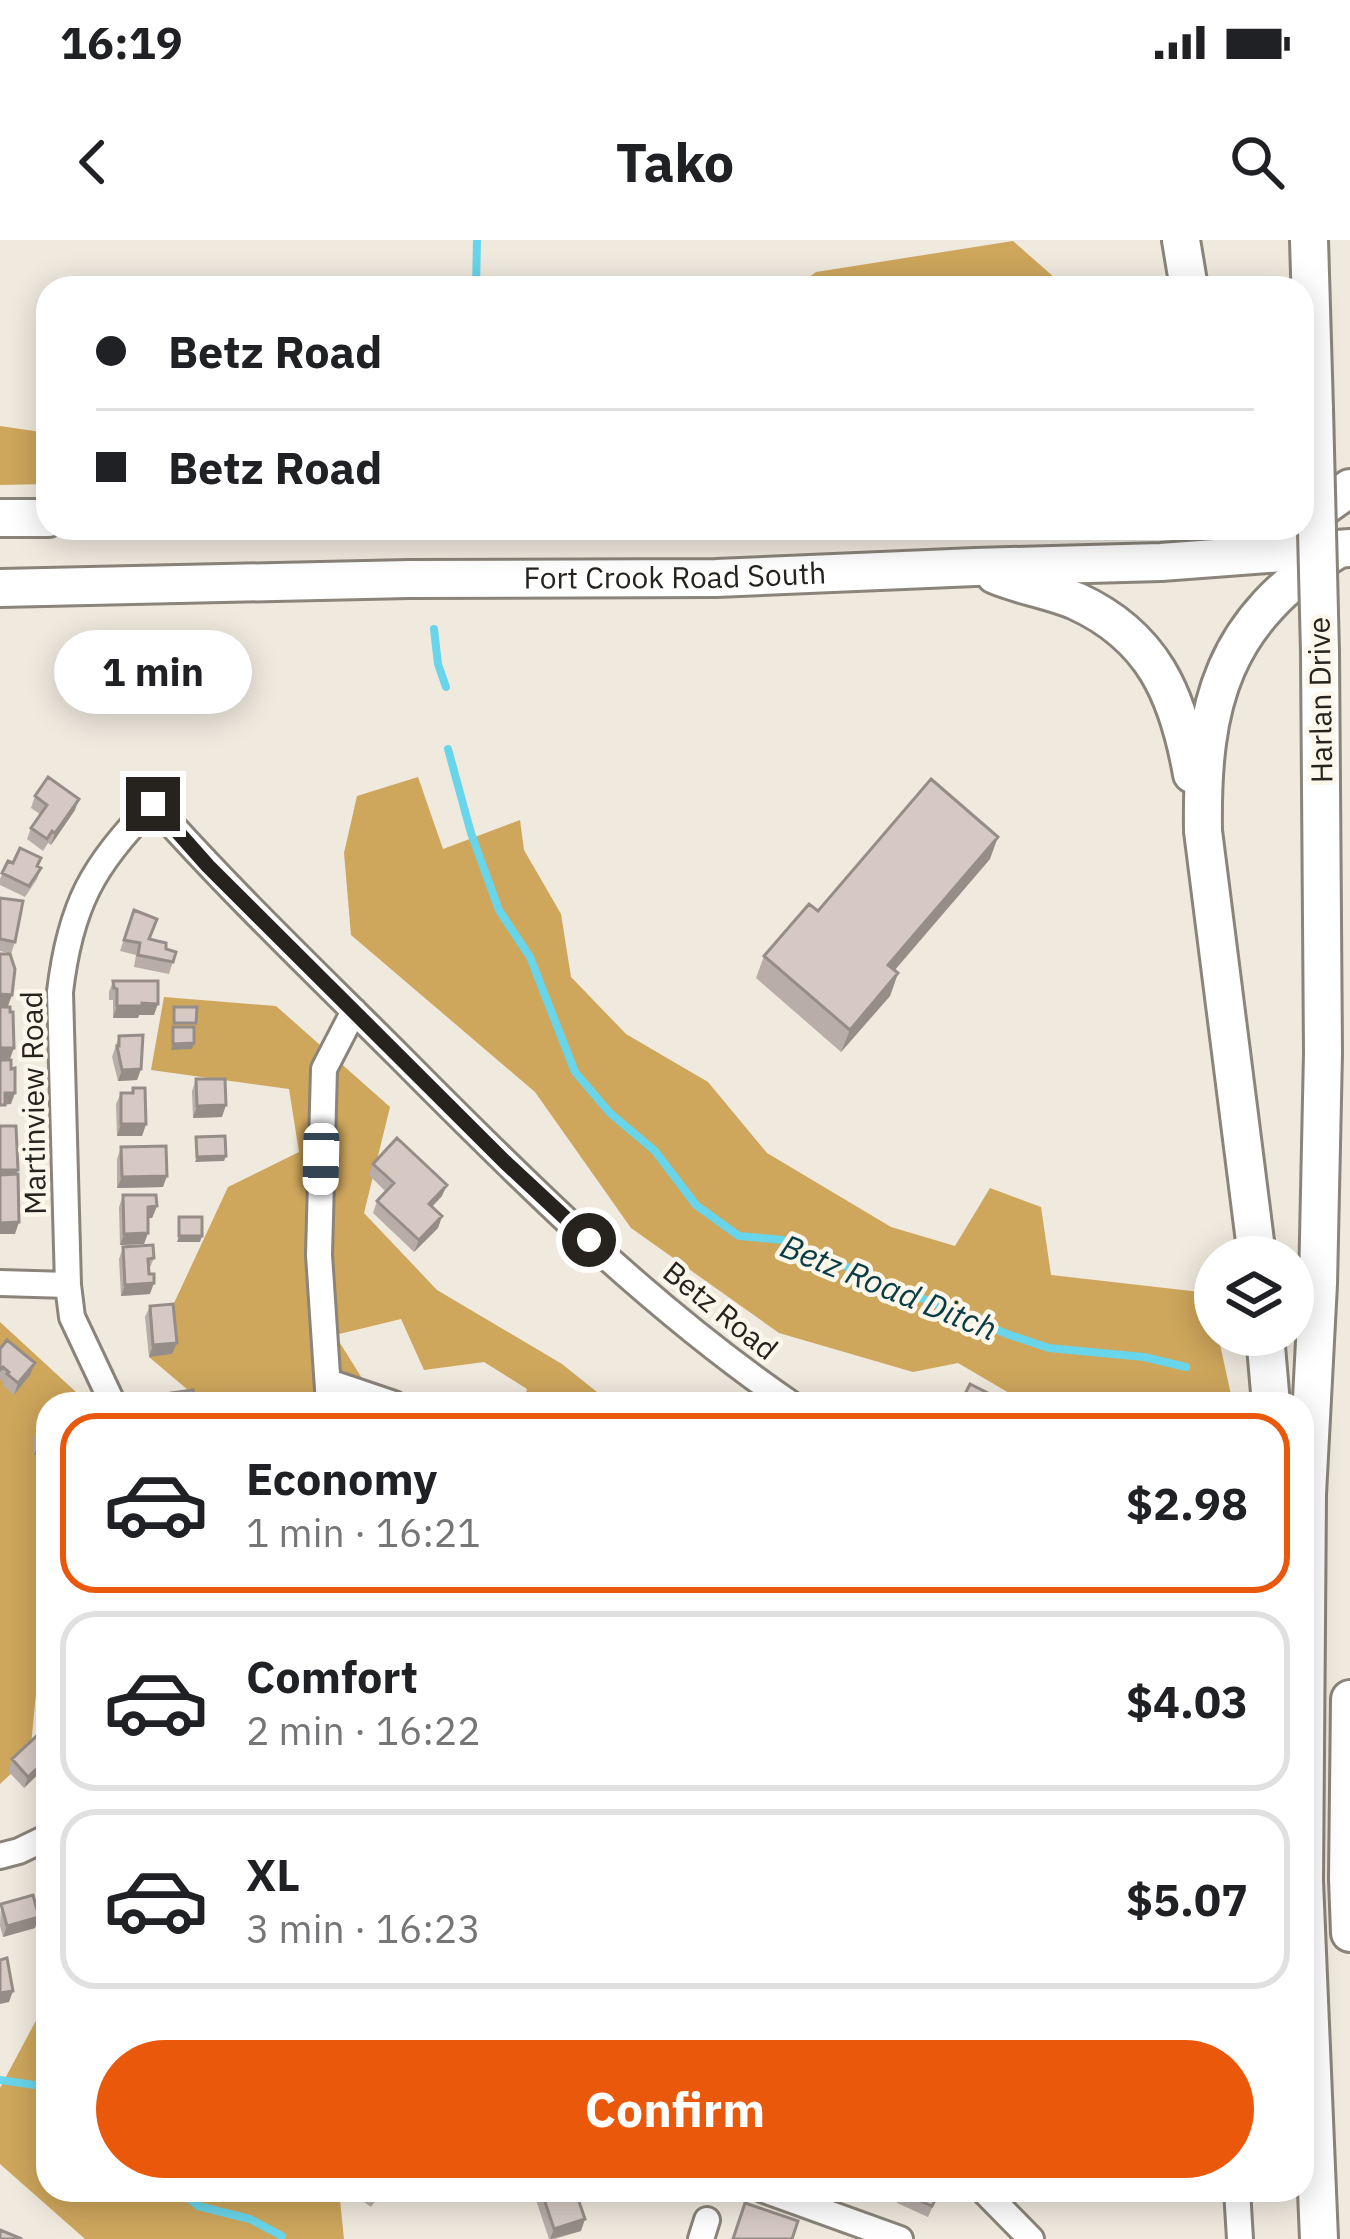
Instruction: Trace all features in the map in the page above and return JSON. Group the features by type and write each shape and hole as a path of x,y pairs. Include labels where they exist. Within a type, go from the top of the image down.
{"main road":[{"path":"1164,276 1169,240"},
{"path":"1181,240 1187,276"},
{"name":"Harlan Drive","path":"1309,240 1310,276"},
{"name":"Harlan Drive","path":"1312,1392 1324,1053 1314,409"},
{"path":"0,518 36,518"},
{"path":"1314,533 1347,548"},
{"path":"1217,559 1263,540"},
{"path":"1203,831 1202,780 1213,703 1235,647 1277,594 1303,571 1347,548"},
{"name":"Fort Crook Road South","path":"0,588 716,578 1217,559 1347,548"},
{"path":"975,567 1072,599 1106,617 1135,640 1157,667 1178,710 1203,831 1254,1236"},
{"path":"1267,1356 1270,1392"},
{"path":"1350,1699 1350,1933"},
{"name":"Harlan Drive","path":"1314,2125 1319,2239"}],"street":[{"name":"Betz Road","path":"153,804 208,866 505,1162 617,1267 773,1392"},
{"name":"Martinview Road","path":"107,1392 72,1317 68,1285 60,992 65,946 89,884 108,854 153,804"},
{"path":"329,1392 319,1255 324,1069 354,1011"},
{"path":"0,1283 68,1285"},
{"path":"0,1856 36,1843"},
{"path":"797,2202 900,2239"},
{"path":"995,2202 1031,2239"},
{"path":"1238,2202 1240,2239"}],"shaded area":[{"path":"1013,241 1053,276 811,276"},
{"path":"0,426 36,431 36,484 0,485"},
{"path":"418,777 443,849 520,820 524,850 561,914 571,977 626,1034 708,1082 767,1153 891,1227 955,1246 990,1188 1041,1207 1051,1275 1194,1291 1194,1356 1223,1356 1230,1392 1008,1392 958,1363 913,1372 779,1333 631,1228 535,1092 351,935 344,853 357,796"},
{"path":"164,997 276,1006 390,1107 364,1213 437,1290 562,1364 597,1392 526,1392 484,1362 424,1370 401,1319 335,1335 371,1392 190,1392 149,1357 228,1187 299,1152 289,1089 151,1070"},
{"path":"0,1322 76,1392 36,1392 36,1693 30,1756 0,1784"},
{"path":"36,2020 36,2196 0,2164 0,2088"},
{"path":"43,2202 340,2202 344,2239 85,2239"}],"building":[{"path":"48,777 79,799 47,839 31,828 47,805 35,796"},
{"path":"931,779 998,837 888,965 898,973 850,1030 764,956 809,904 818,911"},
{"path":"20,848 41,858 37,866 41,868 29,886 2,873"},
{"path":"0,898 23,901 15,942 0,939"},
{"path":"134,910 157,919 149,939 166,943 166,949 176,952 173,962 138,955 140,943 124,940"},
{"path":"0,954 10,954 15,969 12,995 0,994"},
{"path":"113,981 158,981 158,1004 117,1006"},
{"path":"0,1007 13,1012 14,1048 0,1048"},
{"path":"174,1007 197,1007 196,1023 174,1023"},
{"path":"173,1027 194,1027 194,1043 173,1044"},
{"path":"143,1035 141,1069 122,1070 119,1036"},
{"path":"0,1060 11,1060 11,1069 15,1068 15,1093 5,1093 5,1105 0,1105"},
{"path":"196,1079 225,1079 226,1105 197,1106"},
{"path":"133,1088 145,1088 146,1124 121,1124 121,1093 133,1093"},
{"path":"0,1126 16,1126 18,1170 0,1170"},
{"path":"225,1136 226,1156 197,1157 196,1137"},
{"path":"397,1138 447,1185 429,1204 442,1216 419,1240 377,1201 394,1183 373,1164"},
{"path":"166,1146 167,1176 122,1177 121,1147"},
{"path":"18,1174 19,1222 0,1223 0,1175"},
{"path":"123,1195 156,1195 157,1206 148,1207 148,1233 124,1234"},
{"path":"179,1217 202,1217 202,1236 179,1236"},
{"path":"153,1245 154,1258 148,1259 154,1283 125,1285 123,1247"},
{"path":"173,1304 177,1343 153,1345 150,1306"},
{"path":"7,1340 35,1363 18,1383 3,1367 0,1370 0,1349"},
{"path":"36,1737 36,1769 28,1777 12,1759"},
{"path":"33,1895 36,1918 7,1926 1,1904"},
{"path":"7,1958 13,1991 0,1993 0,1960"},
{"path":"545,2202 579,2202 585,2219 554,2229"},
{"path":"745,2203 798,2221 792,2239 733,2239"},
{"path":"0,2230 22,2239 0,2239"}],"waterway":[{"name":"Betz Road Ditch","path":"476,276 477,240"},
{"name":"Betz Road Ditch","path":"434,629 446,687"},
{"name":"Betz Road Ditch","path":"448,749 499,910 530,957 575,1072 610,1113 655,1151 696,1205 739,1236 783,1240 1049,1348 1144,1357 1186,1367"},
{"path":"0,2080 36,2085"},
{"path":"193,2202 250,2219 282,2236"}],"route":[{"path":"153,804 208,866 589,1240"}]}
